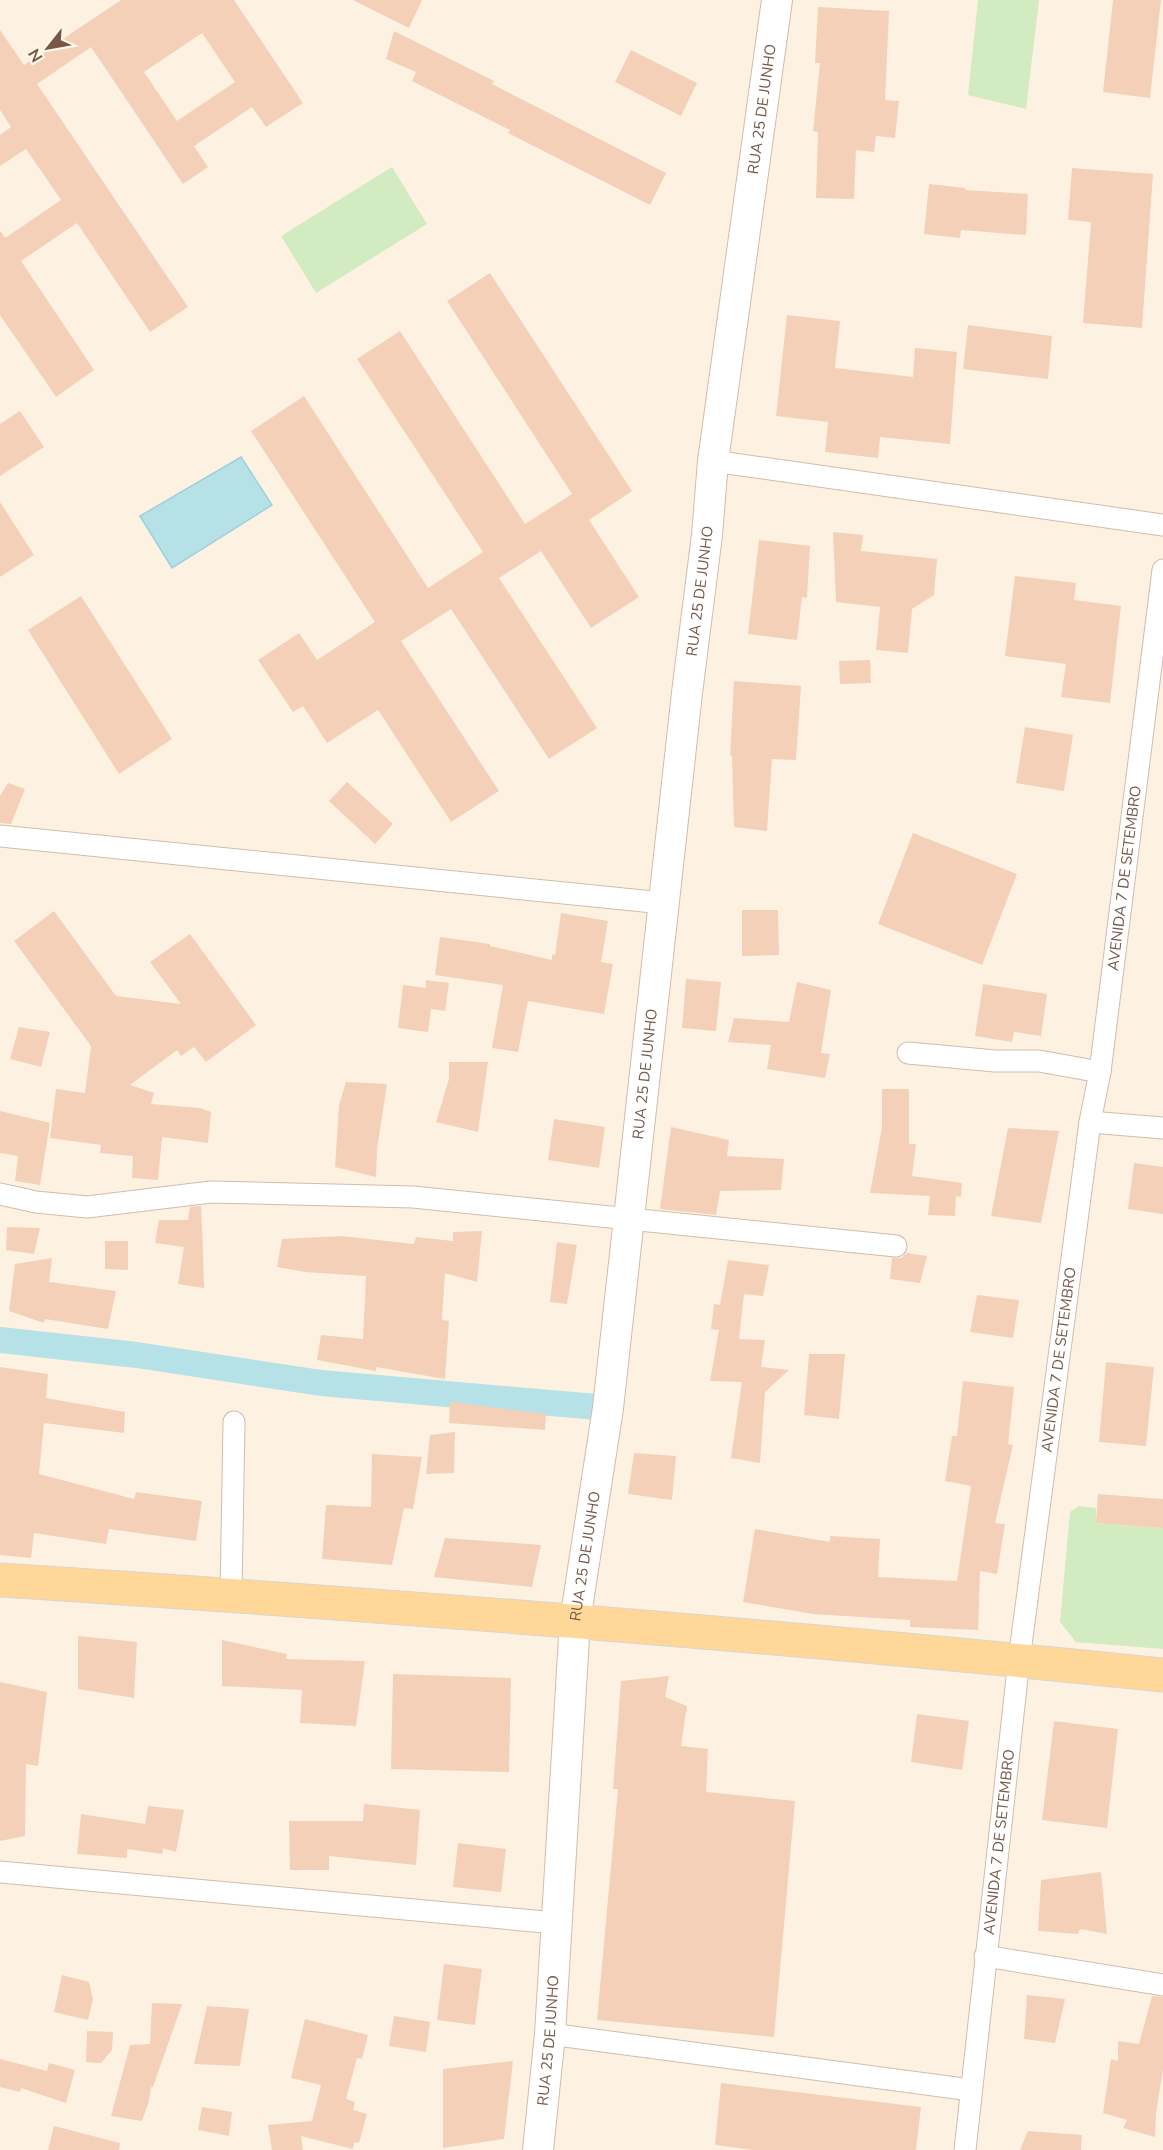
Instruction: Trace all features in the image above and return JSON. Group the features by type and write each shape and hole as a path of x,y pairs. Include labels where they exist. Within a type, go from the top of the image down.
{"main road":[{"path":"0,1580 575,1621 1019,1660 1163,1676"}],"street":[{"name":"RUA 25 DE JUNHO","path":"538,2150 550,2034 575,1621 608,1408 663,903 707,535 713,461 777,0"},
{"path":"713,461 1163,525"},
{"name":"AVENIDA 7 DE SETEMBRO","path":"965,2150 1019,1660 1090,1122 1100,1072 1157,667 1163,570"},
{"path":"0,836 663,903"},
{"path":"908,1053 995,1061 1040,1061 1100,1072"},
{"path":"1090,1122 1163,1128"},
{"path":"0,1194 36,1202 87,1207 211,1192 413,1197 896,1246"},
{"path":"231,1595 234,1422"},
{"path":"0,1872 556,1923"},
{"path":"985,1956 1163,1985"},
{"path":"550,2034 971,2091"}],"green space":[{"path":"978,0 1039,0 1026,109 968,95"},
{"path":"392,167 427,224 316,293 281,236"},
{"path":"1079,1506 1096,1508 1096,1523 1163,1528 1163,1649 1076,1642 1060,1622 1070,1512"}],"water":[{"path":"241,457 272,505 172,568 140,516"}],"building":[{"path":"121,0 234,0 303,103 266,127 252,107 194,146 208,167 183,184 91,47 37,84 188,307 150,332 77,223 21,261 94,370 56,397 0,315 0,231 5,238 61,200 26,149 0,166 0,135 11,127 0,110 0,30 24,65","holes":["202,33 235,82 177,121 144,72"]},
{"path":"353,0 422,0 409,28"},
{"path":"1113,0 1161,0 1150,98 1103,92"},
{"path":"818,7 889,11 885,100 899,101 895,138 876,136 874,152 856,150 854,199 816,198 818,132 813,131 820,63 815,63"},
{"path":"394,31 494,81 492,84 666,173 650,205 508,133 510,130 412,81 416,72 386,59"},
{"path":"631,50 697,83 681,116 615,82"},
{"path":"1072,168 1153,174 1142,328 1083,323 1091,222 1068,220"},
{"path":"929,184 965,188 965,190 1028,194 1026,235 961,230 960,238 924,234"},
{"path":"490,273 632,491 589,520 639,597 591,628 541,551 499,578 597,728 549,759 451,609 401,641 499,791 451,822 378,710 327,743 303,706 293,712 258,660 299,633 317,660 375,622 251,431 304,396 428,588 483,552 357,359 400,331 525,524 572,494 447,301"},
{"path":"787,315 840,321 835,368 913,377 915,348 957,352 950,444 880,437 878,458 825,452 828,422 776,416"},
{"path":"968,325 1052,336 1048,379 963,369"},
{"path":"20,411 44,447 0,476 0,424"},
{"path":"0,502 34,555 0,577"},
{"path":"833,532 863,535 861,551 937,559 934,595 912,609 908,653 876,650 880,607 836,602"},
{"path":"759,540 810,546 807,598 802,597 797,640 748,634"},
{"path":"1015,576 1076,583 1074,600 1121,606 1110,703 1061,697 1066,664 1005,656"},
{"path":"81,596 172,739 119,774 28,630"},
{"path":"870,660 871,683 840,684 839,661"},
{"path":"734,681 801,686 796,760 772,759 767,831 734,827 732,756 730,756"},
{"path":"1025,727 1073,735 1064,791 1016,783"},
{"path":"347,782 393,824 375,844 329,801"},
{"path":"8,783 25,789 11,824 0,823 0,796"},
{"path":"913,833 1017,874 982,965 878,924"},
{"path":"742,910 778,910 779,955 742,956"},
{"path":"54,911 116,996 181,1004 150,962 190,934 256,1025 206,1062 194,1047 181,1056 177,1050 130,1085 154,1093 151,1104 200,1108 211,1112 208,1143 162,1137 158,1180 132,1178 133,1156 100,1153 101,1145 50,1138 56,1089 85,1093 91,1046 14,941"},
{"path":"561,913 608,921 601,962 613,964 604,1014 528,1001 518,1052 492,1048 503,985 435,975 440,937 490,944 490,946 552,960 552,954 555,955"},
{"path":"686,979 721,982 716,1031 682,1028"},
{"path":"426,980 449,983 445,1011 431,1009 428,1032 398,1028 403,985 426,988"},
{"path":"797,982 831,990 821,1053 830,1054 825,1078 767,1069 771,1045 728,1042 734,1018 789,1022"},
{"path":"983,984 1047,994 1041,1036 1014,1032 1012,1042 975,1036"},
{"path":"19,1027 50,1032 41,1067 10,1059"},
{"path":"449,1062 488,1062 478,1132 436,1122 449,1079"},
{"path":"346,1082 387,1084 377,1149 376,1177 335,1167 339,1105"},
{"path":"882,1089 909,1089 909,1144 916,1144 912,1176 962,1183 961,1197 956,1196 955,1216 928,1215 930,1196 870,1193 882,1127"},
{"path":"0,1111 50,1123 40,1185 15,1181 18,1156 0,1153"},
{"path":"554,1119 605,1127 599,1168 548,1160"},
{"path":"671,1127 729,1140 727,1156 784,1159 781,1190 720,1191 716,1215 660,1209"},
{"path":"1008,1128 1059,1131 1041,1223 991,1216"},
{"path":"1134,1163 1163,1167 1163,1214 1128,1209"},
{"path":"201,1206 204,1288 178,1284 184,1247 155,1243 159,1220 188,1220 190,1207"},
{"path":"7,1227 40,1228 34,1254 6,1250"},
{"path":"482,1231 477,1282 445,1273 442,1320 449,1321 445,1379 376,1367 376,1371 317,1360 321,1335 363,1339 366,1276 305,1272 277,1267 282,1239 341,1236 414,1244 416,1237 453,1241 453,1232"},
{"path":"105,1241 128,1241 128,1270 105,1269"},
{"path":"557,1242 577,1245 567,1304 550,1302"},
{"path":"907,1253 927,1256 920,1283 890,1279 892,1258 901,1258"},
{"path":"52,1258 49,1282 116,1291 108,1329 45,1319 44,1323 9,1311 15,1264"},
{"path":"728,1260 769,1265 763,1296 744,1294 739,1339 765,1340 761,1367 789,1370 765,1392 760,1463 731,1458 742,1382 710,1381 719,1330 711,1329 714,1304 720,1305"},
{"path":"977,1295 1019,1300 1013,1338 970,1332"},
{"path":"809,1354 845,1354 839,1419 804,1415"},
{"path":"1106,1362 1154,1367 1146,1446 1099,1442"},
{"path":"0,1367 48,1374 46,1398 125,1412 124,1433 44,1423 39,1474 134,1499 136,1492 202,1501 196,1541 109,1529 106,1544 34,1533 31,1558 0,1555"},
{"path":"963,1381 1014,1387 1008,1444 1013,1445 995,1523 1005,1524 997,1574 980,1571 978,1630 910,1627 910,1620 813,1614 743,1602 755,1529 830,1542 830,1536 880,1539 878,1577 957,1581 971,1486 945,1481 952,1436 957,1436"},
{"path":"450,1402 546,1414 545,1430 449,1423"},
{"path":"455,1432 454,1473 426,1474 430,1435"},
{"path":"634,1453 676,1456 672,1500 628,1494"},
{"path":"372,1454 422,1457 413,1509 404,1508 392,1565 322,1559 326,1505 371,1507"},
{"path":"1098,1494 1163,1499 1163,1528 1096,1523"},
{"path":"445,1538 541,1545 532,1587 434,1577"},
{"path":"78,1636 137,1642 134,1698 78,1689"},
{"path":"222,1640 287,1654 286,1659 365,1661 356,1726 300,1723 302,1690 222,1686"},
{"path":"393,1674 511,1678 509,1772 391,1769"},
{"path":"669,1676 665,1697 687,1706 681,1746 708,1749 706,1792 795,1801 774,2037 597,2020 618,1789 613,1789 621,1681"},
{"path":"0,1682 47,1692 38,1766 26,1764 25,1836 0,1841"},
{"path":"917,1714 969,1721 962,1770 911,1762"},
{"path":"1054,1721 1118,1729 1107,1828 1042,1820"},
{"path":"364,1804 420,1810 416,1865 329,1856 329,1870 290,1870 289,1821 363,1821"},
{"path":"148,1806 184,1810 176,1852 163,1848 162,1854 127,1849 127,1858 77,1854 81,1814 145,1824"},
{"path":"458,1843 506,1849 501,1892 453,1887"},
{"path":"1101,1872 1107,1934 1080,1929 1078,1934 1038,1931 1041,1880"},
{"path":"444,1964 482,1969 475,2025 437,2020"},
{"path":"62,1975 89,1982 93,1999 88,2020 54,2012"},
{"path":"1027,1995 1065,1999 1055,2043 1024,2039"},
{"path":"1152,1996 1163,1997 1163,2070 1156,2113 1155,2137 1123,2128 1127,2120 1103,2113 1111,2059 1118,2061 1118,2041 1139,2044"},
{"path":"152,2003 182,2004 153,2087 151,2087 142,2121 111,2116 130,2045 150,2044"},
{"path":"207,2006 249,2009 240,2066 194,2064"},
{"path":"394,2016 430,2022 426,2052 389,2046"},
{"path":"305,2019 368,2035 362,2059 357,2058 346,2099 355,2102 353,2110 367,2114 359,2143 354,2142 353,2149 301,2136 303,2150 272,2150 268,2125 312,2121 321,2085 291,2078"},
{"path":"87,2031 113,2032 112,2050 101,2063 86,2062"},
{"path":"0,2059 47,2071 49,2063 75,2070 66,2103 21,2088 20,2092 0,2087"},
{"path":"513,2061 504,2139 443,2148 443,2069"},
{"path":"721,2083 921,2107 916,2150 753,2150 715,2145"},
{"path":"202,2107 232,2112 229,2136 198,2130"},
{"path":"54,2126 120,2143 119,2150 48,2150"},
{"path":"1028,2131 1082,2135 1081,2150 1020,2150"}],"waterway":[{"path":"0,1340 137,1355 321,1383 608,1408"}]}
